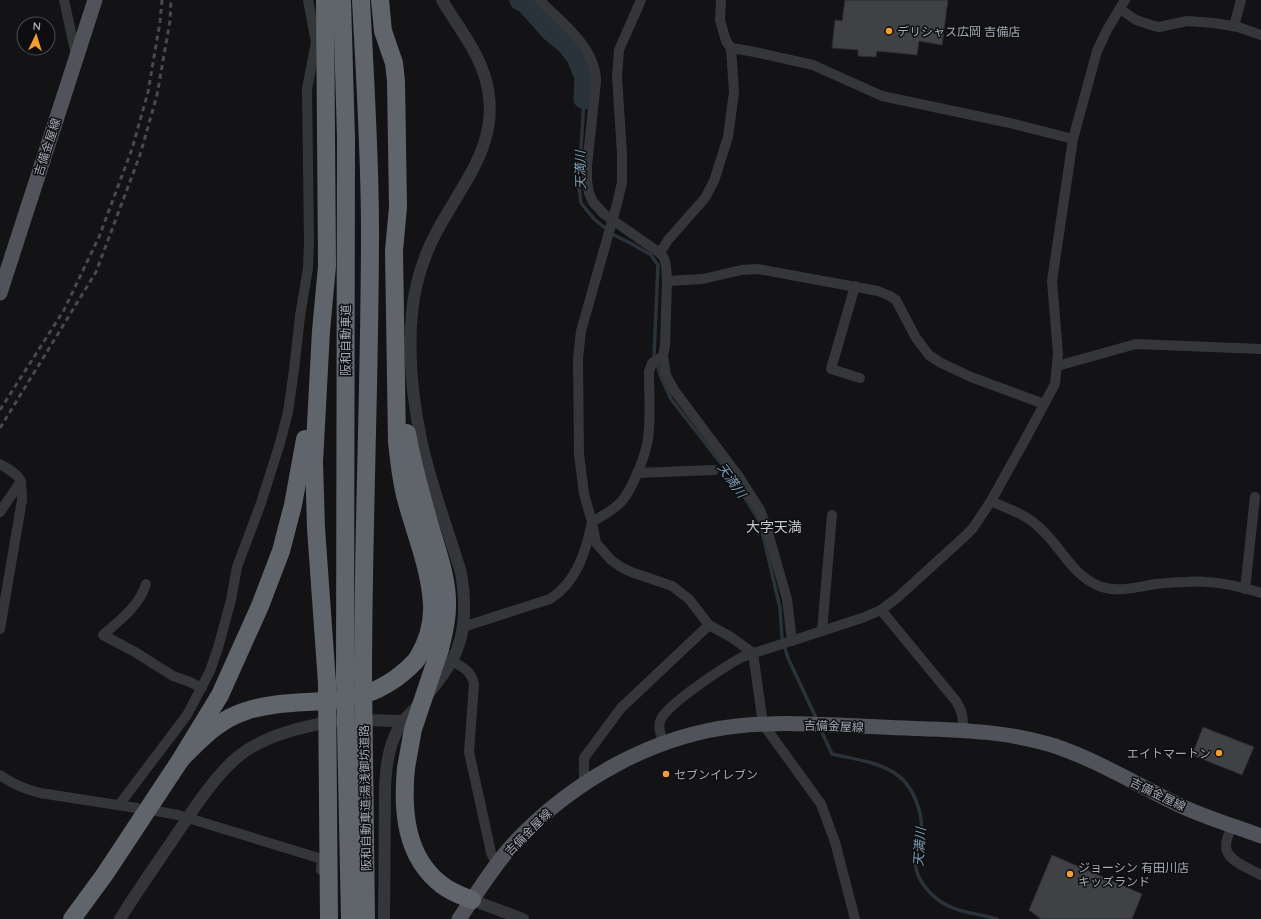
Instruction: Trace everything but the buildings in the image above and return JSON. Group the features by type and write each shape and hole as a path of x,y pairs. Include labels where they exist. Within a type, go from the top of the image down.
{"highway":[{"path":"325,0 327,266 315,424 314,469 316,528 327,683 329,919"},
{"name":"阪和自動車道","path":"342,0 346,138 345,679"},
{"name":"阪和自動車道","path":"361,0 370,230 363,678"},
{"path":"181,759 209,731 233,716 245,711 267,706 366,694 385,685 402,674 412,665 427,639 432,614 430,584 406,498 397,442 394,337 394,251 398,207 396,81 394,63 383,31 380,0"},
{"path":"72,919 105,874 181,759 220,695 260,606 281,551 293,505 302,459 321,331"},
{"path":"394,337 401,400 412,460 441,564 446,586 447,607 445,628 446,655 413,729 406,768 404,796 408,833 414,850 422,864 431,875 452,892 472,900"},
{"name":"阪和自動車道;湯浅御坊道路","path":"363,678 366,919"},
{"name":"阪和自動車道;湯浅御坊道路","path":"345,679 350,919"}],"main road":[{"name":"吉備金屋線","path":"0,293 94,0"},
{"name":"吉備金屋線","path":"459,919 517,840 559,802 584,784 633,756 664,743 687,736 736,726 763,724 806,724 963,730 1012,736 1055,746 1101,765 1181,806 1261,836"}],"street":[{"path":"64,0 76,55"},
{"path":"119,805 187,715 210,671 231,600 237,567 261,503 280,443 291,397 300,316 308,268 307,89 316,42 308,0"},
{"path":"384,919 386,767 392,743 403,721 425,698 446,655 459,644 463,627 464,597 461,573 428,468 418,419 412,364 412,315 415,292 426,256 439,228 467,182 480,153 488,127 489,103 486,81 481,66 466,38 442,0"},
{"path":"539,0 573,33 592,59 595,67 596,81 587,166 587,181 593,202 611,221 660,253 664,258 667,281 665,346 663,356 666,375 674,390 739,477 760,510 787,599 791,641"},
{"path":"641,0 619,50 617,64 617,90 623,165 621,186 581,331 578,358 579,454 584,494 596,543 611,560 621,568 672,586 689,599 709,625 731,637 754,653 763,724 820,804 835,842 855,919"},
{"path":"660,253 668,240 705,198 714,181 728,137 734,92 732,48 726,41 721,25 721,0"},
{"path":"1234,26 1241,0"},
{"path":"664,743 659,728 660,720 673,705 729,664 742,657 873,614 881,610 897,598 963,538 973,528 991,501 1055,384 1058,354 1052,281 1073,139 1097,51 1107,30 1123,4 1136,20 1159,27 1187,21 1234,26 1261,35"},
{"path":"732,48 813,65 882,96 1010,123 1073,139"},
{"path":"667,281 703,279 737,271 758,269 878,291 896,300 916,338 929,355 941,364 971,377 1044,404"},
{"path":"855,286 831,369 860,378"},
{"path":"1057,366 1136,344 1261,349"},
{"path":"592,522 607,514 621,502 630,490 648,440 649,372 652,364 663,356"},
{"path":"0,464 14,472 22,481 20,520 3,595 0,629"},
{"path":"637,473 714,470"},
{"path":"0,512 22,481"},
{"path":"1245,589 1255,497"},
{"path":"991,501 1035,524 1052,541 1068,562 1085,578 1099,586 1110,589 1123,589 1188,582 1203,582 1261,593"},
{"path":"822,631 832,514"},
{"path":"463,627 550,598 559,593 573,576 581,562 587,547 592,522"},
{"path":"146,584 144,593 140,599 103,635 135,652 173,676 202,688"},
{"path":"881,610 956,701 963,717 963,730"},
{"path":"584,784 584,758 621,708 709,625"},
{"path":"446,655 464,667 473,678 474,684 469,752 491,853 498,864"},
{"path":"120,919 188,818 226,768 240,755 263,742 290,732 334,722 371,719 403,721"},
{"path":"0,775 25,790 137,808"},
{"path":"156,811 188,818 322,859 321,919"},
{"path":"1233,826 1226,842 1225,849 1227,854 1237,863 1261,875"},
{"path":"472,900 523,919"}],"waterway":[{"name":"天満川","path":"520,0 525,2 551,31 567,44 577,57 585,77 584,99"},
{"name":"天満川","path":"584,99 581,149 577,171 581,203 594,219 614,235 651,255 658,265 654,355 661,377 671,399 734,480 760,522 780,608 782,638 788,658 817,720"},
{"name":"天満川","path":"820,728 832,754 881,766 902,779 913,793 919,810 922,828 916,859 916,868 920,880 928,890 937,899 951,907 997,919"}],"railway":[{"path":"0,410 64,310 99,237 132,149 148,92 160,22 162,0"},
{"path":"0,428 96,272 140,155 157,95 170,21 171,0"}],"place":[{"name":"デリシャス広岡 吉備店","path":"889,31"},
{"name":"エイトマートン","path":"1219,753"},
{"name":"セブンイレブン","path":"666,774"},
{"name":"ジョーシン 有田川店 キッズランド","path":"1070,874"}],"district":[{"name":"大字天満","path":"774,527"}]}
